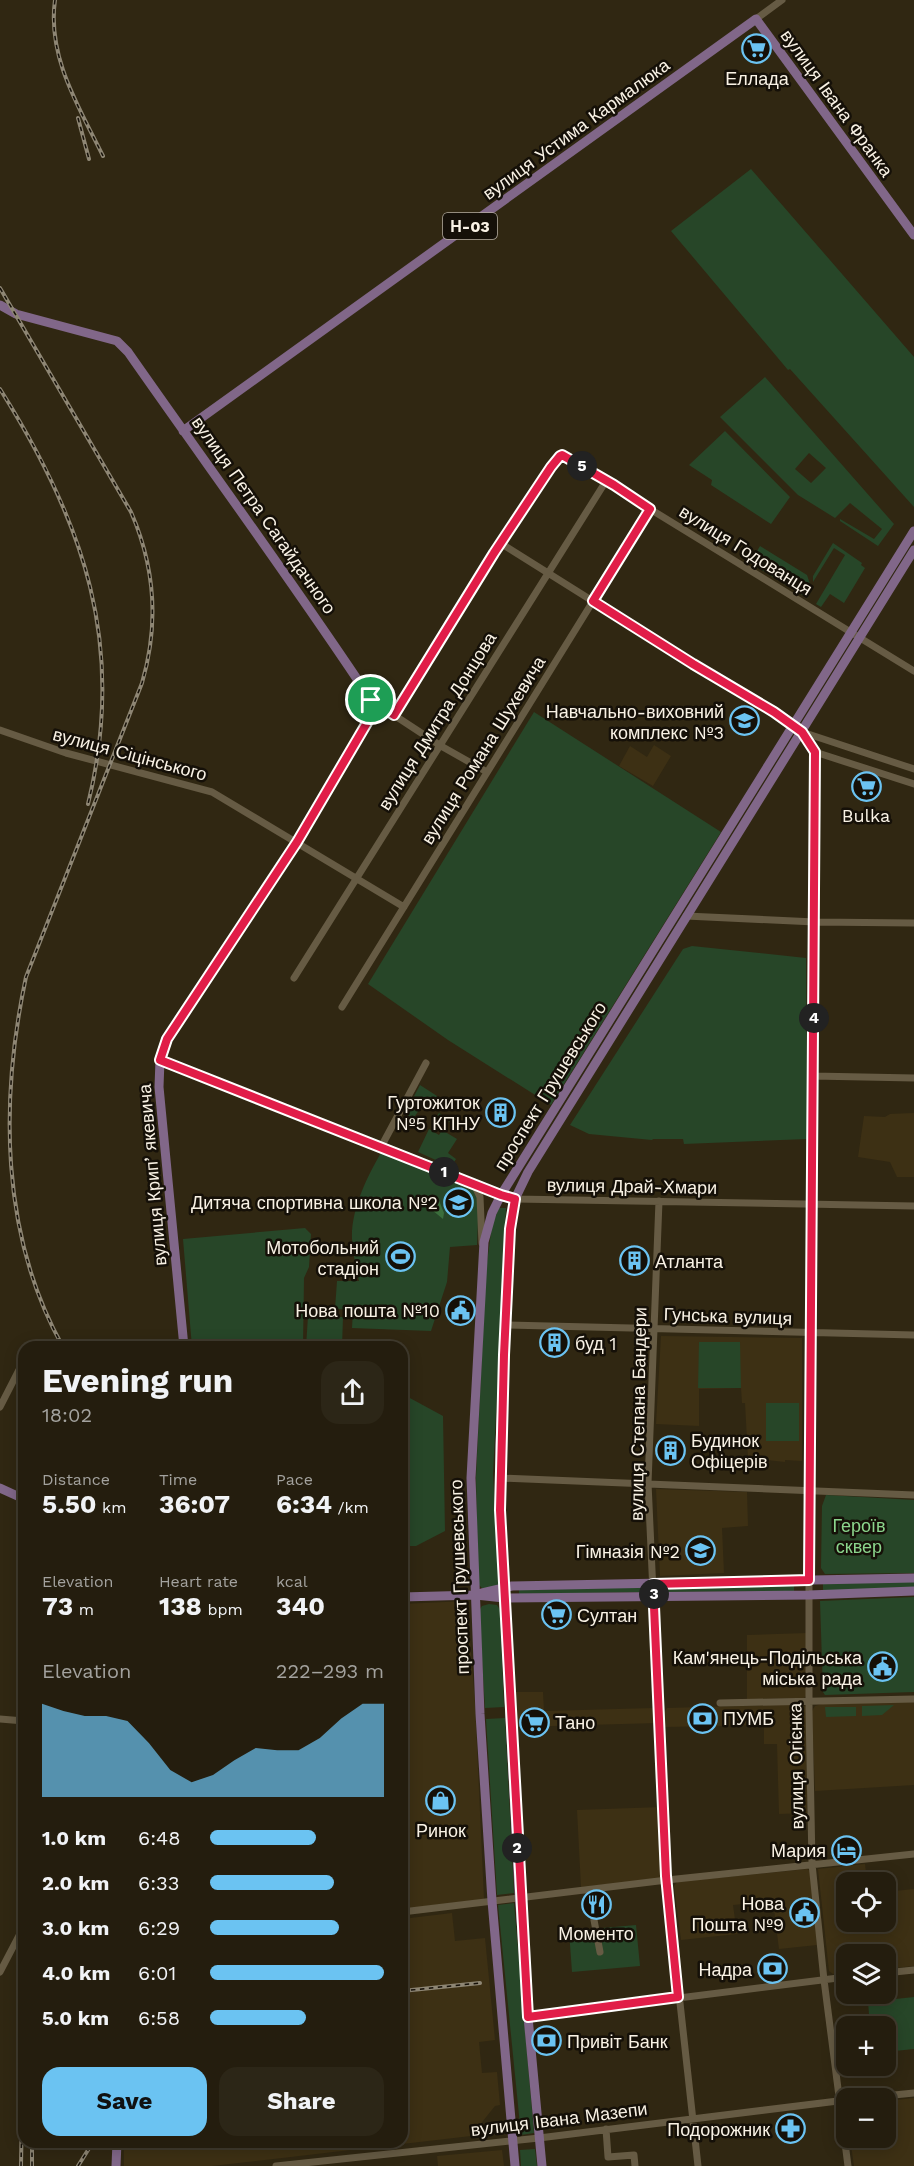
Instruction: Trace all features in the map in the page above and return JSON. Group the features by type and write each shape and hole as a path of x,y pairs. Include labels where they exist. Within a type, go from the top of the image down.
{"main road":[{"name":"вулиця Івана Франка","path":"756,19 914,235"},
{"name":"вулиця Устима Кармалюка","path":"183,431 756,19"},
{"name":"вулиця Петра Сагайдачного","path":"0,305 16,314 117,341 128,352 309,605 371,700"},
{"name":"проспект Грушевського","path":"542,2166 520,1898 500,1478 510,1229 515,1199 528,1172 856,635 914,531"},
{"name":"проспект Грушевського","path":"856,635 914,550"},
{"name":"вулиця Крипʼякевича","path":"183,1341 159,1087 160,1060 167,1039 297,842 371,716 371,700"},
{"name":"проспект Грушевського","path":"514,2166 492,1901 480,1714 471,1478 487,1225 501,1195 798,729"},
{"path":"0,1488 18,1496"},
{"path":"476,1595 504,1587 914,1578"},
{"path":"408,1597 809,1595 914,1591"},
{"path":"116,2166 117,2148"}],"street":[{"name":"вулиця Устима Кармалюка","path":"756,19 782,0"},
{"name":"вулиця Годованця","path":"502,544 551,467 562,455 914,671"},
{"name":"вулиця Дмитра Донцова","path":"294,978 606,481"},
{"name":"вулиця Романа Шухевича","path":"342,1007 650,509"},
{"path":"394,715 494,553 502,544 798,729 914,770"},
{"name":"вулиця Петра Сагайдачного","path":"371,700 441,746 488,772"},
{"path":"798,729 815,752 914,784"},
{"name":"вулиця Сіцінського","path":"0,730 66,753 212,792 404,907"},
{"name":"вулиця Огієнка","path":"815,752 813,1204 809,1334 809,1701 812,1864 824,1980 841,2088"},
{"path":"686,916 815,922 914,923"},
{"name":"вулиця Драй-Хмари","path":"160,1060 515,1199 914,1206"},
{"path":"381,1147 426,1063"},
{"path":"813,1076 914,1078"},
{"path":"474,1184 480,1197 483,1266"},
{"name":"вулиця Степана Бандери","path":"659,1202 648,1483 667,1880 698,2166"},
{"name":"Гунська вулиця","path":"505,1325 914,1335"},
{"path":"0,1407 18,1372"},
{"path":"500,1478 914,1495"},
{"path":"720,1703 914,1699"},
{"path":"0,1719 18,1720"},
{"path":"408,1911 667,1880 914,1854"},
{"path":"594,1920 600,1952"},
{"path":"0,1972 18,1938"},
{"path":"896,1972 914,1970"},
{"path":"528,2017 836,1978"},
{"path":"896,2095 914,2093"},
{"name":"вулиця Івана Мазепи","path":"276,2166 513,2141 836,2102"},
{"path":"606,2130 608,2157 634,2155 635,2166"},
{"name":"вулиця Огієнка","path":"847,2148 848,2166"}],"shaded area":[{"path":"654,745 671,756 653,786 619,766 630,746 647,757"},
{"path":"914,1113 914,1177 897,1177 890,1162 858,1157 864,1116 885,1117 890,1114"},
{"path":"661,1336 802,1338 802,1461 767,1460 767,1463 760,1463 760,1458 752,1461 752,1458 748,1458 745,1403 742,1403 741,1388 699,1389 699,1426 656,1424"},
{"path":"656,1489 747,1492 748,1526 722,1528 724,1573 660,1576"},
{"name":"Ринок","path":"467,1601 475,1704 484,1899 408,1908 408,1604"},
{"path":"807,1633 807,1695 804,1698 747,1699 747,1635"},
{"path":"515,1692 543,1692 544,1711 654,1708 657,1712 658,1723 516,1727"},
{"path":"914,1701 914,1785 815,1791 812,1711 815,1706"},
{"path":"802,1704 806,1707 807,1813 779,1814 777,1744 764,1744 764,1725 664,1727 664,1713 667,1708"},
{"path":"662,1807 664,1874 662,1878 581,1887 577,1810"},
{"path":"865,1864 866,1872 836,1872 836,1932 896,1932 896,1891 914,1889 914,1966 896,1968 896,1944 836,1944 836,1974 829,1971 818,1869"},
{"path":"807,1869 810,1871 817,1945 779,1949 773,1901 733,1905 737,1934 681,1940 674,1886 677,1882"},
{"path":"452,1913 455,1941 485,1938 495,2040 479,2042 482,2073 497,2072 500,2105 495,2106 471,2136 408,2143 408,1918"},
{"path":"914,2098 914,2166 854,2166 851,2148 896,2148 896,2100"},
{"path":"124,2148 367,2148 212,2166 124,2166"},
{"path":"502,2150 504,2166 438,2166 437,2156"}],"green space":[{"path":"751,169 914,357 914,507 790,369 788,370 671,231"},
{"path":"765,377 894,524 878,546 840,519 874,539 882,529 850,503 835,518 798,495 720,417","holes":["809,453 826,468 811,483 795,469"]},
{"path":"725,431 790,497 771,524 711,485 712,480 689,465"},
{"path":"833,543 862,563 861,565 865,568 844,603 830,594 821,607 816,604 845,555 834,548 813,582 813,576"},
{"path":"760,546 807,575 812,590 807,598 750,563"},
{"path":"534,712 721,832 551,1105 448,1040 368,984"},
{"path":"692,946 806,958 807,1139 684,1144 683,1139 652,1140 589,1134 570,1125 683,949"},
{"path":"420,1085 437,1096 441,1104 438,1109 425,1101 413,1119 405,1113"},
{"path":"439,1113 448,1119 451,1115 461,1122 458,1127 448,1121 445,1125 435,1119"},
{"path":"429,1129 439,1135 442,1130 457,1139 448,1153 456,1159 451,1167 418,1152"},
{"name":"Мотобольний стадіон","path":"382,1151 474,1189 479,1197 477,1245 450,1247 447,1282 431,1331 352,1328 353,1310 335,1309 337,1281 359,1281 352,1239 354,1216 366,1182"},
{"path":"438,1198 444,1213 443,1219 432,1210 433,1200"},
{"path":"499,1208 506,1208 493,1474 499,1584 495,1588 483,1589 478,1584 476,1477 486,1270 492,1225"},
{"path":"305,1228 311,1234 309,1267 304,1278 303,1341 192,1341 183,1239"},
{"path":"308,1316 343,1317 342,1341 306,1341"},
{"path":"699,1342 740,1342 741,1388 698,1388"},
{"path":"408,1397 443,1416 445,1531 416,1546 408,1546"},
{"path":"766,1403 799,1403 799,1441 766,1441"},
{"name":"Героїв сквер","path":"826,1495 914,1500 914,1573 825,1574 821,1568 822,1506"},
{"path":"914,1581 914,1588 823,1592 823,1582"},
{"path":"794,1584 794,1591 663,1592 663,1587"},
{"path":"645,1587 645,1592 519,1594 519,1590"},
{"path":"914,1597 914,1692 825,1695 823,1692 820,1601"},
{"path":"497,1605 500,1610 504,1707 485,1708 479,1611 482,1606"},
{"path":"894,1705 882,1715 862,1716 862,1706"},
{"path":"825,1707 856,1707 856,1716 826,1717"},
{"path":"505,1718 514,1893 497,1895 486,1719"},
{"path":"514,1903 534,2133 521,2135 498,1905"},
{"path":"636,1925 640,1966 572,1972 569,1931"},
{"path":"914,1997 914,2049 896,2051 896,2016 869,2016 868,2004 896,2004 896,1999"},
{"path":"535,2149 537,2166 521,2166 520,2150"}],"railway":[{"path":"55,0 54,21 60,61 75,100 103,156"},
{"path":"78,118 89,159"},
{"path":"0,288 131,512 145,554 152,596 151,640 142,683 26,977 12,1071 11,1166 17,1213 27,1259 42,1304 60,1341"},
{"path":"0,389 55,488 75,537 90,587 99,638 103,691 99,746 88,804"},
{"path":"408,1990 480,1983"},
{"path":"21,2148 21,2166"},
{"path":"32,2148 32,2166"},
{"path":"78,2166 89,2148"}],"place":[{"name":"Еллада","path":"757,49"},
{"name":"Навчально-виховний комплекс №3","path":"745,721"},
{"name":"Bulka","path":"866,786"},
{"name":"Гуртожиток №5 КПНУ","path":"501,1112"},
{"name":"Дитяча спортивна школа №2","path":"459,1202"},
{"name":"Мотобольний стадіон","path":"400,1257"},
{"name":"Атланта","path":"634,1261"},
{"name":"Нова пошта №10","path":"461,1310"},
{"name":"буд 1","path":"554,1343"},
{"name":"Будинок Офіцерів","path":"670,1450"},
{"name":"Гімназія №2","path":"701,1551"},
{"name":"Султан","path":"556,1615"},
{"name":"Кам'янець-Подільська міська рада","path":"883,1667"},
{"name":"ПУМБ","path":"702,1718"},
{"name":"Тано","path":"534,1722"},
{"name":"Ринок","path":"441,1801"},
{"name":"Мария","path":"847,1850"},
{"name":"Моменто","path":"596,1904"},
{"name":"Нова Пошта №9","path":"805,1913"},
{"name":"Надра","path":"773,1969"},
{"name":"Привіт Банк","path":"546,2041"},
{"name":"Подорожник","path":"791,2129"}],"route":[{"path":"562,455 650,509 593,601 774,712 802,732 815,752 809,1580 653,1584 666,1876 678,1997 528,2017 519,1892 500,1510 500,1445 510,1229 515,1199 160,1060 167,1039 297,842 371,716 371,700 394,715 494,553 551,467 562,455"}]}
